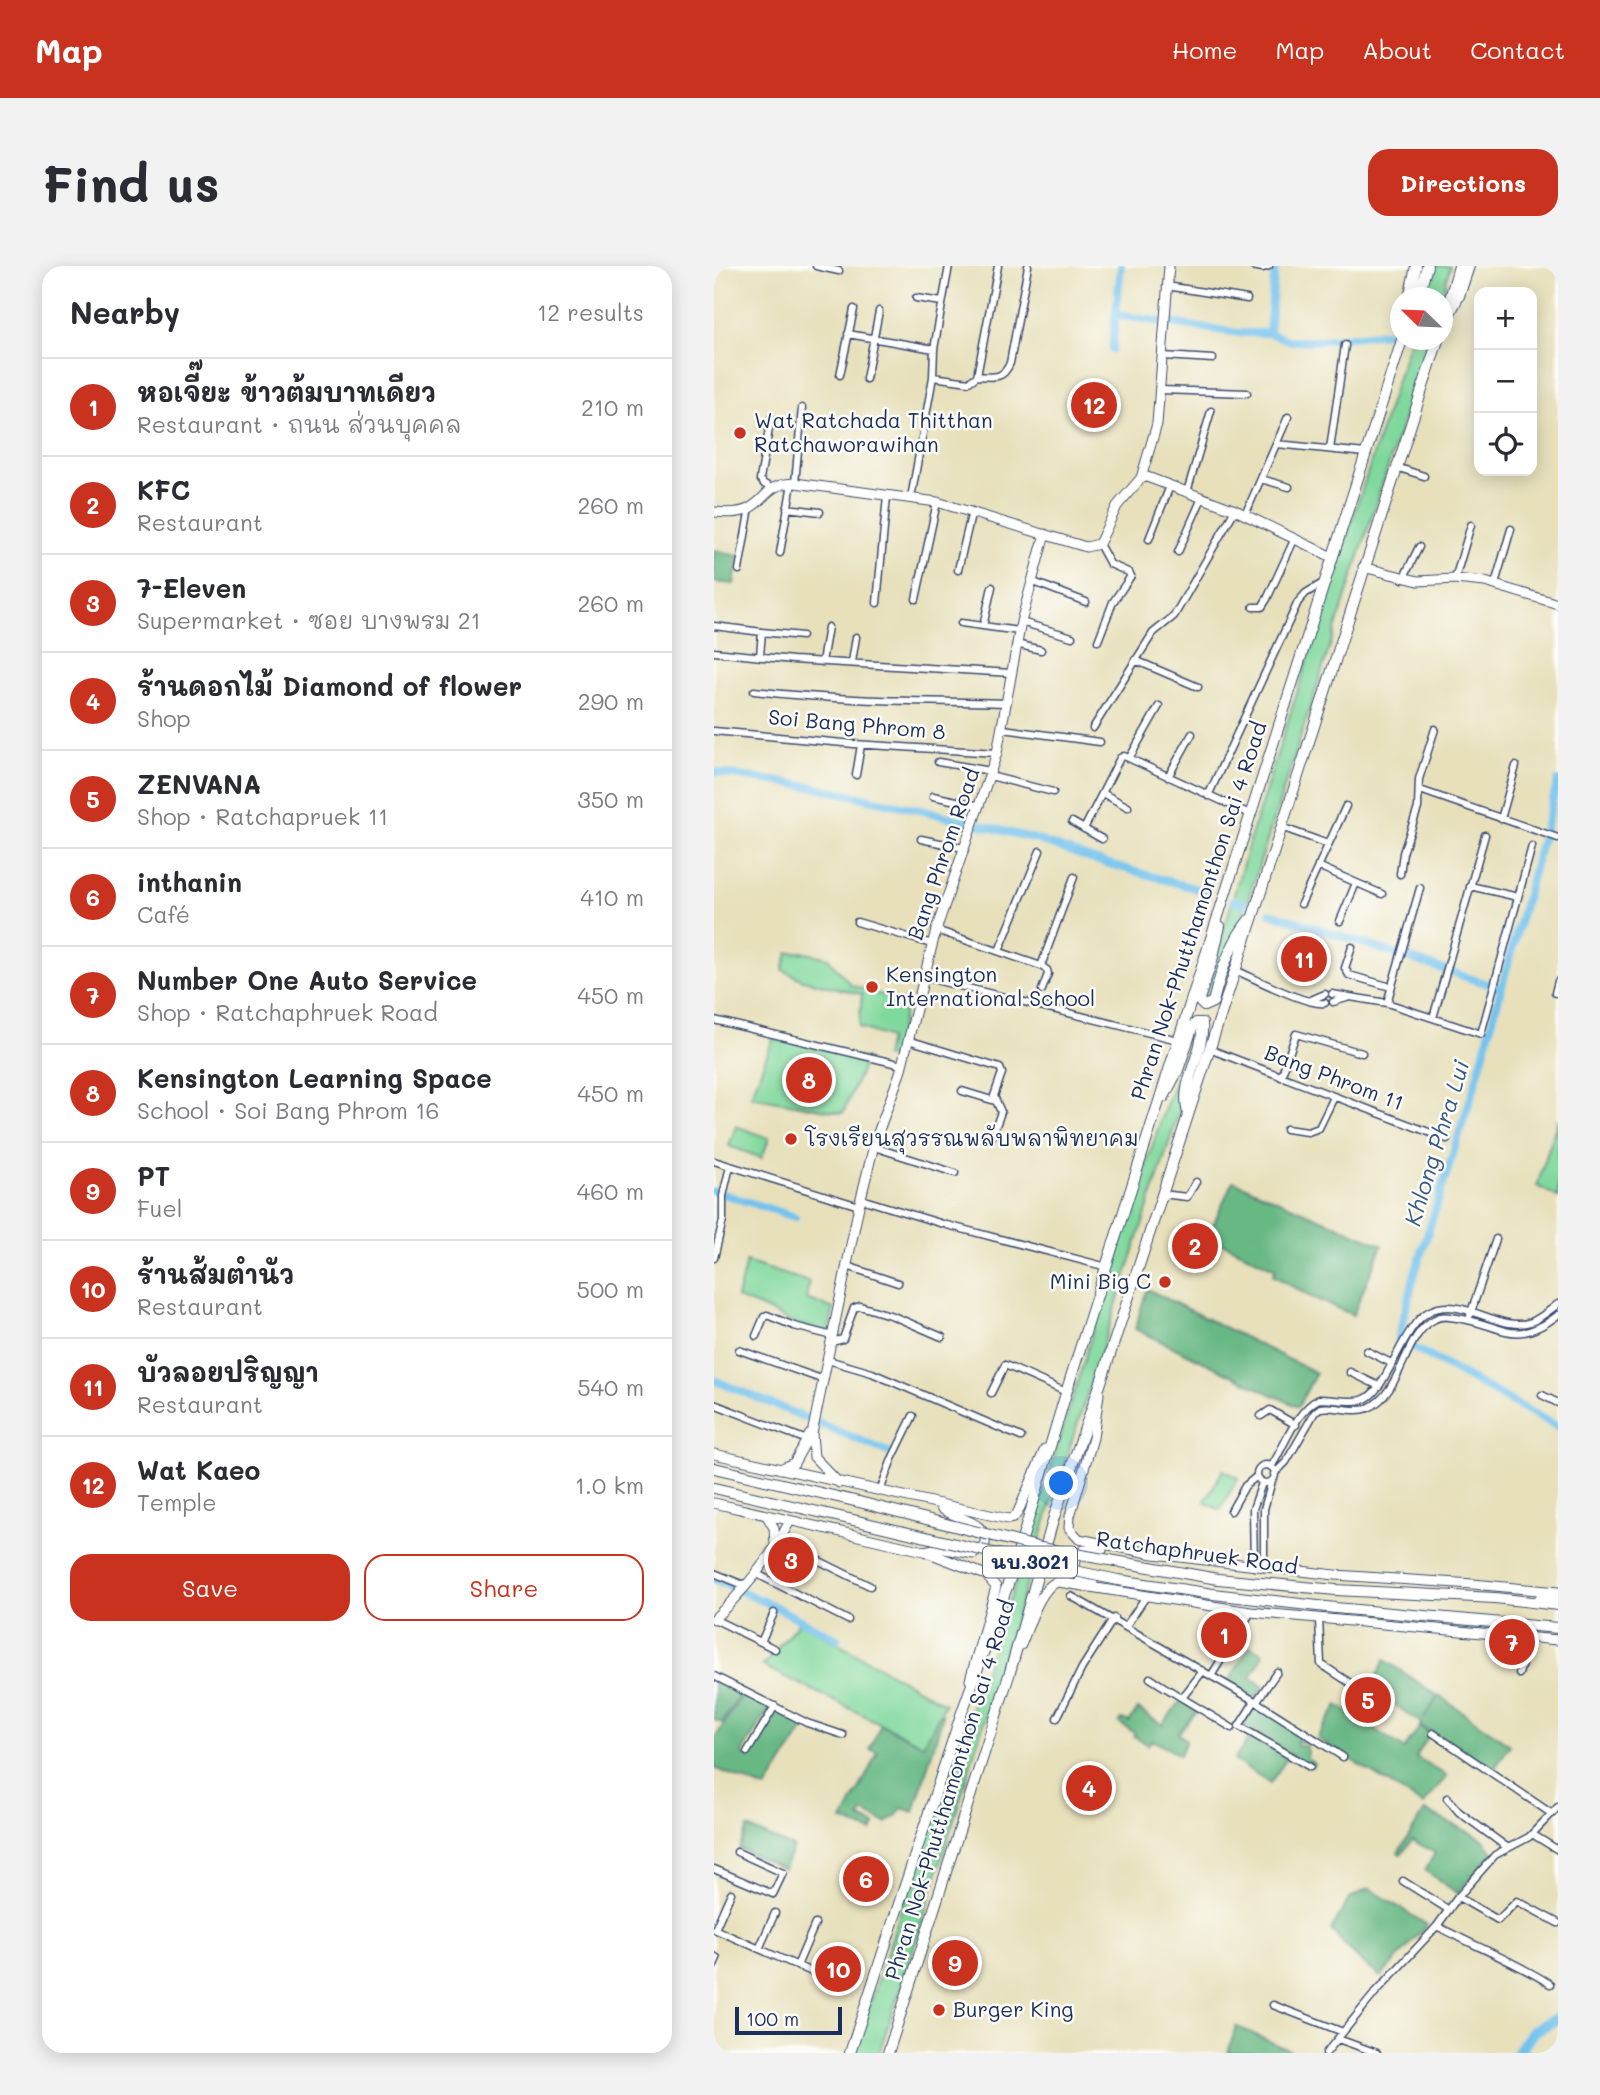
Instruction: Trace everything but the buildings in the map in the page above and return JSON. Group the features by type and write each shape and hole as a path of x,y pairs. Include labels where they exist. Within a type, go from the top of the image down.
{"main road":[{"path":"714,512 739,512 751,507 772,488 794,483 937,502 1086,547 1100,544 1117,506 1141,478 1157,424 1168,266"},
{"path":"1411,287 1416,266"},
{"path":"1421,287 1427,266"},
{"path":"1453,288 1459,266"},
{"path":"1453,307 1469,266"},
{"name":"Phran Nok-Phutthamonthon Sai 4 Road","path":"850,2053 961,1716 1012,1573 1066,1392 1398,350"},
{"name":"Phran Nok-Phutthamonthon Sai 4 Road","path":"888,2053 1010,1672 1054,1517 1100,1385 1435,350"},
{"path":"1141,478 1147,477 1235,510 1332,557"},
{"name":"Bang Phrom Road","path":"779,1470 794,1464 813,1423 860,1203 880,1124 902,1065 936,930 997,753 1016,644 1045,534"},
{"path":"1363,567 1418,581 1455,579 1495,584 1558,604"},
{"path":"1219,912 1218,937 1199,1001 1204,1006 1213,1002 1240,932 1253,914"},
{"path":"1157,1106 1171,1085 1193,1026 1199,1022 1203,1026 1185,1095 1188,1113"},
{"name":"Ratchaphruek Road","path":"1100,1385 1095,1430 1070,1516 1069,1528 1079,1539 1154,1555 1558,1595"},
{"name":"Bang Phrom Road","path":"813,1423 814,1457 839,1483"},
{"path":"714,1454 1008,1519 1016,1515 1056,1425"},
{"name":"Ratchaphruek Road","path":"714,1468 1041,1548 1218,1579 1336,1590 1495,1598 1558,1605"},
{"name":"Ratchaphruek Road","path":"714,1488 1118,1580 1362,1611 1558,1628"},
{"name":"นบ.3021","path":"714,1503 924,1551 986,1575 996,1587 961,1716"},
{"path":"924,1551 939,1548 974,1554 985,1544 985,1535 977,1525 948,1513 937,1505"},
{"path":"767,1516 776,1535 776,1545"},
{"path":"715,1617 757,1574 790,1521"},
{"path":"1145,1595 1081,1579 1074,1570 1075,1558 1089,1549 1154,1555"},
{"name":"นบ.3021","path":"1010,1672 1043,1594 1053,1583 1251,1612 1558,1640"},
{"path":"1495,1598 1558,1595"}],"street":[{"path":"818,266 839,271"},
{"path":"911,498 933,377 934,349 949,266"},
{"path":"977,376 998,266"},
{"path":"933,377 969,382 977,376 999,377 1007,370 1028,266"},
{"path":"1252,266 1269,266"},
{"path":"1167,286 1247,299"},
{"path":"916,298 942,302"},
{"path":"840,375 854,309"},
{"path":"866,379 879,311"},
{"path":"848,334 934,349"},
{"path":"1330,449 1345,345"},
{"path":"1163,356 1213,359"},
{"path":"1161,390 1247,393"},
{"path":"780,553 794,483 802,408"},
{"path":"1186,492 1211,411"},
{"path":"1245,515 1288,417"},
{"path":"771,418 760,479 772,488"},
{"path":"1277,444 1365,453"},
{"path":"1396,467 1424,476"},
{"path":"1261,478 1289,487"},
{"path":"1149,539 1170,486"},
{"path":"877,603 887,496"},
{"path":"1178,552 1202,498"},
{"path":"916,598 937,502"},
{"path":"738,570 751,507"},
{"path":"787,508 820,512"},
{"path":"1093,728 1157,628 1174,616 1235,510"},
{"path":"958,570 972,511"},
{"path":"1455,579 1471,525"},
{"path":"1495,584 1511,529"},
{"path":"1254,607 1262,607 1267,599 1294,540"},
{"path":"1098,641 1114,602 1130,576 1128,572 1110,564 1100,544"},
{"path":"1403,579 1419,547"},
{"path":"1031,581 1086,602"},
{"path":"1208,796 1298,602 1322,583"},
{"path":"983,626 992,587"},
{"path":"961,622 983,626 1020,627 1072,637"},
{"path":"714,626 802,636"},
{"path":"822,662 828,626"},
{"path":"760,656 762,632"},
{"path":"852,662 856,637"},
{"path":"1016,644 1041,650"},
{"path":"714,652 822,662 1012,673"},
{"path":"1135,660 1198,687"},
{"path":"754,691 854,700 1007,703"},
{"path":"1130,757 1159,706"},
{"path":"1003,729 1100,742"},
{"path":"1399,874 1418,808 1419,779 1435,729"},
{"name":"Soi Bang Phrom 8","path":"714,731 860,745 997,753"},
{"path":"1168,777 1192,734"},
{"path":"856,775 861,754 860,745"},
{"path":"1084,829 1120,758 1130,757 1251,814"},
{"path":"938,762 991,773 1054,792"},
{"path":"1501,819 1516,766"},
{"path":"1420,790 1557,838"},
{"path":"1104,794 1128,807"},
{"path":"933,796 979,806"},
{"path":"1301,904 1346,806"},
{"path":"1072,822 1102,839"},
{"path":"1281,827 1328,844"},
{"path":"1433,1018 1485,835"},
{"path":"921,839 964,848"},
{"path":"1311,1000 1328,994 1387,1003 1482,1034 1532,846"},
{"path":"999,951 1040,851"},
{"path":"1318,866 1381,894"},
{"path":"1041,966 1074,877"},
{"path":"1340,921 1356,883"},
{"path":"1470,886 1518,897"},
{"path":"1387,1003 1420,888"},
{"path":"857,922 932,944"},
{"path":"936,930 1041,966 1048,974 1042,990"},
{"path":"1352,947 1345,968 1349,975 1391,987"},
{"path":"1235,970 1319,1004 1325,1003"},
{"path":"923,977 1178,1040"},
{"path":"1555,993 1558,981"},
{"path":"1333,1002 1350,997"},
{"path":"714,1020 902,1065"},
{"path":"1281,1077 1296,1034 1362,1053"},
{"path":"908,1040 1000,1068 1002,1073 994,1096 1000,1112 992,1137"},
{"name":"Bang Phrom 11","path":"1209,1049 1447,1139"},
{"path":"962,1091 995,1101"},
{"path":"1286,1129 1308,1132 1319,1128 1334,1097"},
{"path":"874,1147 955,1173"},
{"path":"714,1161 860,1203 1107,1267"},
{"path":"714,1258 723,1220 723,1194 730,1166"},
{"path":"1162,1194 1187,1196 1196,1182"},
{"path":"714,1217 723,1220"},
{"path":"1468,1320 1496,1239"},
{"path":"847,1266 898,1283"},
{"path":"1259,1567 1264,1509 1272,1474 1307,1408 1319,1399 1360,1401 1367,1398 1379,1386 1422,1316 1433,1309 1451,1307 1518,1323 1531,1322 1558,1304"},
{"path":"756,1336 767,1314 833,1339 843,1339 854,1308 860,1306 893,1316 942,1337"},
{"path":"1259,1567 1253,1510 1262,1483 1286,1462 1315,1412 1324,1407 1365,1410 1379,1402 1388,1391 1415,1340 1425,1326 1436,1318 1446,1316 1468,1320 1521,1334 1535,1331 1558,1315"},
{"path":"1407,1337 1415,1340"},
{"path":"1401,1348 1409,1353"},
{"path":"739,1350 824,1380"},
{"path":"1367,1352 1391,1363"},
{"path":"828,1360 873,1373 1021,1437"},
{"path":"991,1393 1005,1365 1066,1392"},
{"path":"1350,1371 1379,1386"},
{"path":"1542,1395 1558,1403"},
{"path":"714,1404 807,1440"},
{"path":"1261,1416 1270,1410 1296,1425"},
{"path":"880,1491 897,1447 913,1416"},
{"path":"1302,1416 1311,1420"},
{"path":"1231,1511 1245,1486 1257,1476 1258,1469 1262,1466 1272,1474"},
{"path":"1257,1476 1262,1483"},
{"path":"776,1545 870,1586"},
{"path":"714,1573 741,1584 749,1584"},
{"path":"757,1574 848,1620"},
{"path":"1126,1626 1145,1595"},
{"path":"1072,1596 1256,1702 1343,1757"},
{"path":"761,1642 774,1612"},
{"path":"1211,1676 1251,1612"},
{"path":"715,1617 775,1649"},
{"path":"1057,1718 1082,1668 1114,1618"},
{"path":"1319,1619 1321,1664 1367,1694 1359,1707 1375,1718"},
{"path":"1519,1674 1530,1637"},
{"path":"1182,1698 1202,1671"},
{"path":"1277,1672 1239,1726 1310,1767"},
{"path":"714,1676 807,1723 843,1735"},
{"path":"1150,1678 1232,1728"},
{"path":"747,1752 775,1706"},
{"path":"1326,2053 1495,1856 1532,1835 1556,1811 1433,1733"},
{"path":"1447,1798 1459,1812 1508,1848"},
{"path":"1532,1835 1558,1850"},
{"path":"714,1869 773,1894 783,1872 737,1852"},
{"path":"1403,1881 1449,1910"},
{"path":"732,1893 715,1929 814,1973"},
{"path":"1458,1897 1498,1920 1517,1900 1558,1923"},
{"path":"759,1949 775,1913"},
{"path":"797,1966 815,1924"},
{"path":"1437,1926 1478,1948 1525,1968 1550,1984"},
{"path":"1273,2005 1343,2032"},
{"path":"1338,2039 1377,2053"}],"green space":[{"path":"1430,266 1450,266 1445,287 1425,287"},
{"path":"1407,350 1426,350 1240,924 1208,1002 1205,1000 1206,991 1251,836"},
{"path":"714,550 739,556 734,584 714,582"},
{"path":"802,952 828,958 851,985 906,1003 894,1059 885,1057 889,1038 859,1027 862,994 803,980 783,970 788,953"},
{"path":"1196,1028 1199,1035 1181,1106 1049,1511 879,2053 854,2053 1017,1578 1163,1113"},
{"path":"774,1037 866,1059 843,1113 751,1096"},
{"path":"1558,1119 1558,1197 1537,1186"},
{"path":"736,1126 769,1138 762,1158 729,1146"},
{"path":"1233,1181 1382,1245 1353,1315 1309,1296 1273,1275 1276,1269 1208,1236"},
{"path":"746,1262 809,1282 806,1299 834,1309 828,1333 792,1323 737,1298"},
{"path":"1147,1289 1316,1373 1298,1407 1135,1329"},
{"path":"1223,1470 1238,1478 1220,1510 1205,1502"},
{"path":"799,1622 945,1704 924,1745 763,1666"},
{"path":"1250,1646 1264,1654 1251,1677 1264,1687 1255,1698 1228,1682"},
{"path":"1385,1660 1438,1696 1424,1719 1439,1696 1510,1745 1493,1771 1420,1725 1421,1723 1370,1688"},
{"path":"714,1681 740,1694 722,1723 714,1719"},
{"path":"742,1695 769,1709 742,1753 748,1758 778,1711 805,1727 766,1789 714,1768 714,1740"},
{"path":"1181,1701 1197,1711 1178,1733 1186,1740 1180,1755 1152,1740 1147,1745 1119,1723 1122,1719 1129,1722 1138,1709 1162,1725"},
{"path":"1255,1705 1315,1743 1297,1741 1297,1746 1307,1746 1307,1758 1314,1764 1310,1767 1243,1725"},
{"path":"1338,1705 1404,1749 1420,1727 1430,1734 1416,1757 1447,1776 1423,1805 1317,1738"},
{"path":"940,1714 943,1715 914,1812 902,1808 886,1823 863,1812 860,1818 875,1825 872,1832 843,1821 878,1752 870,1749 881,1724 923,1745"},
{"path":"1251,1735 1288,1757 1270,1783 1234,1760"},
{"path":"1425,1811 1483,1839 1493,1853 1457,1893 1425,1870 1435,1853 1412,1840 1401,1855 1398,1853"},
{"path":"748,1828 793,1847 784,1869 739,1849"},
{"path":"1369,1888 1427,1925 1381,1977 1359,1960 1331,1930 1349,1899"},
{"path":"1236,2026 1295,2053 1228,2053"}],"waterway":[{"path":"1112,349 1121,266"},
{"path":"1269,333 1275,266"},
{"path":"1116,315 1239,333 1269,333 1291,341 1386,333"},
{"path":"714,772 813,787 925,811 1035,839 1091,859 1208,892"},
{"name":"Khlong Phra Lui","path":"1558,781 1476,1081 1415,1273 1398,1339 1558,1427"},
{"path":"1233,900 1245,904"},
{"path":"1270,913 1500,988"},
{"path":"714,1191 795,1217"},
{"path":"714,1380 888,1452"},
{"path":"714,1579 837,1639"},
{"path":"1518,2053 1533,2031 1558,2018"}],"place":[{"name":"Wat Kaeo","path":"1094,405"},
{"name":"Wat Ratchada Thitthan Ratchaworawihan","path":"740,433"},
{"name":"บัวลอยปริญญา","path":"1304,959"},
{"name":"Kensington International School","path":"872,987"},
{"name":"Kensington Learning Space","path":"809,1080"},
{"name":"โรงเรียนสุวรรณพลับพลาพิทยาคม","path":"791,1139"},
{"name":"KFC","path":"1195,1246"},
{"name":"Mini Big C","path":"1165,1282"},
{"name":"7-Eleven","path":"791,1560"},
{"name":"หอเจี๊ยะ ข้าวต้มบาทเดียว","path":"1224,1635"},
{"name":"Number One Auto Service","path":"1512,1642"},
{"name":"ZENVANA","path":"1368,1700"},
{"name":"ร้านดอกไม้ Diamond of flower","path":"1089,1788"},
{"name":"inthanin","path":"866,1879"},
{"name":"PT","path":"955,1963"},
{"name":"ร้านส้มตำนัว","path":"838,1969"},
{"name":"Burger King","path":"939,2010"}]}
